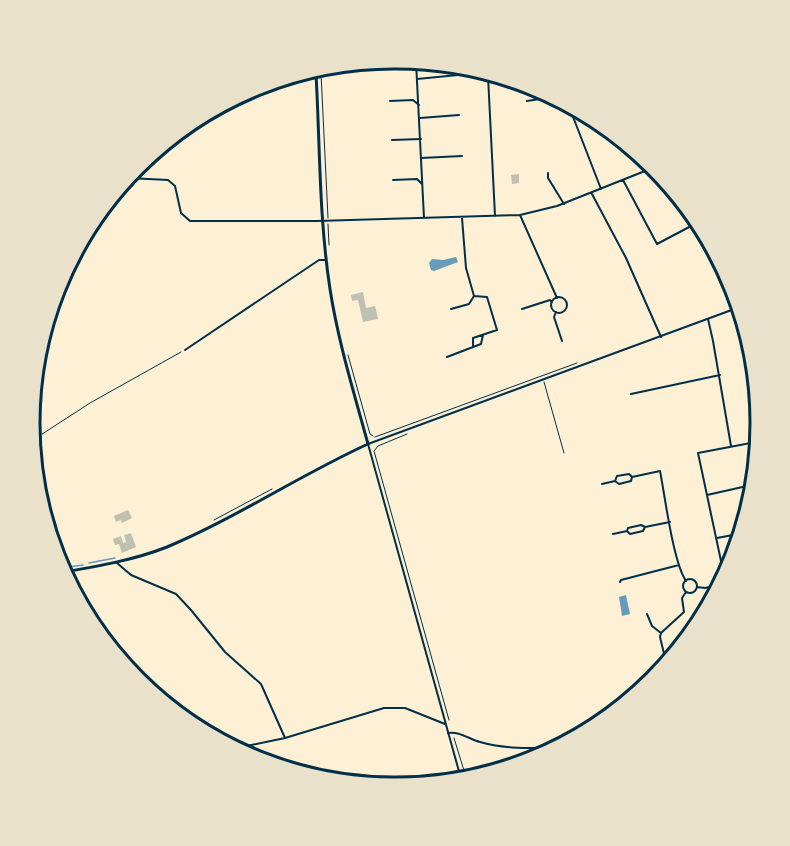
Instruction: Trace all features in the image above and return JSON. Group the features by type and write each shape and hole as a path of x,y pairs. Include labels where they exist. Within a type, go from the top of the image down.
{"main road":[{"path":"73,571 117,563 167,546 201,531 368,444 334,313 326,260 316,78"}],"street":[{"path":"416,69 424,218"},
{"path":"417,79 458,75"},
{"path":"488,81 495,216"},
{"path":"413,100 418,94"},
{"path":"527,101 540,99"},
{"path":"390,101 413,100 419,105"},
{"path":"420,118 459,115"},
{"path":"573,117 601,189"},
{"path":"392,140 421,139"},
{"path":"421,158 462,156"},
{"path":"138,178 168,180 176,186 181,213 190,221 462,218 520,215 564,204 645,171"},
{"path":"548,173 548,178 564,204"},
{"path":"417,179 422,174"},
{"path":"393,180 417,179 423,184"},
{"path":"623,180 657,244 690,226"},
{"path":"592,193 626,258 661,337"},
{"path":"520,215 557,297 564,299 567,305 564,312 556,312 552,308 552,302 557,297"},
{"path":"451,309 469,304 474,296 466,268 462,218"},
{"path":"185,350 319,260 326,260"},
{"path":"473,347 473,338 497,330 487,297 474,296"},
{"path":"522,309 550,300 552,302"},
{"path":"459,772 368,444 731,310"},
{"path":"556,312 554,317 562,340"},
{"path":"708,319 720,375 731,446"},
{"path":"447,357 481,344 483,335"},
{"path":"631,394 720,375"},
{"path":"722,562 698,453 749,442"},
{"path":"615,481 619,484 625,483 631,481 633,477 660,471 680,565 686,581"},
{"path":"602,484 615,481 617,477 623,475 629,474 633,477"},
{"path":"707,495 744,487"},
{"path":"613,534 641,525 645,527 670,522"},
{"path":"627,531 630,534 643,531 645,527"},
{"path":"717,538 731,535"},
{"path":"117,563 131,575 176,594 225,652 261,684 285,738"},
{"path":"620,582 680,565"},
{"path":"695,580 697,587 694,592 686,592 683,587 686,581 695,580"},
{"path":"697,587 709,587"},
{"path":"664,654 661,633 684,612 682,598 686,592"},
{"path":"647,614 652,626 661,633"},
{"path":"248,746 285,738 370,711 397,707 446,724"},
{"path":"448,733 452,732 497,746 538,747"}],"lane":[{"path":"543,378 564,453"}],"path":[{"path":"321,76 325,219 329,246"},
{"path":"346,348 370,434 375,437"},
{"path":"41,435 185,350"},
{"path":"378,446 374,451 449,721"},
{"path":"211,522 274,488"},
{"path":"452,732 464,771"}],"water":[{"path":"456,257 458,262 434,271 431,270 429,263 432,259 443,260"},
{"path":"626,595 630,614 622,616 619,597"}],"building":[{"path":"519,174 519,183 512,184 511,175"},
{"path":"363,292 366,308 375,306 378,319 363,322 358,300 352,301 351,295"},
{"path":"128,510 132,518 122,523 121,520 116,522 114,516"},
{"path":"131,533 136,547 122,553 119,544 115,545 113,539 121,536 123,543 126,542 124,535"}],"waterway":[{"path":"89,563 115,558"},
{"path":"71,567 83,565"}]}
